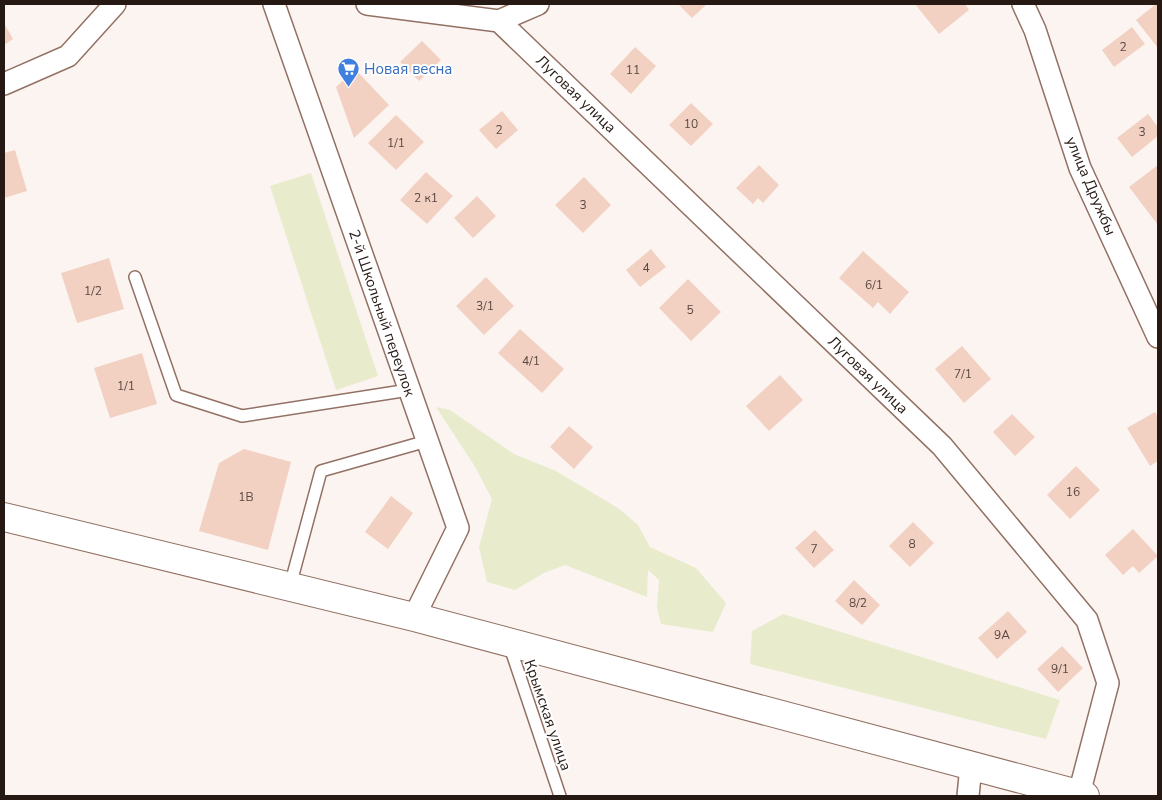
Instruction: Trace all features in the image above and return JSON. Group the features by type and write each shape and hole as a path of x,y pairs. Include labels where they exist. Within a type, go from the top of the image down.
{"main road":[{"path":"4,517 414,617 1082,795"}],"street":[{"path":"4,84 68,56 114,4"},
{"name":"2-й Школьный переулок","path":"274,4 458,528 414,617"},
{"path":"368,4 499,21 538,4"},
{"name":"улица Дружбы","path":"1023,4 1035,30 1080,168 1158,337"},
{"name":"Луговая улица","path":"499,21 942,446 1087,620 1108,682 1082,795"},
{"path":"968,796 971,766"}],"lane":[{"path":"135,277 176,396 242,416 409,390"},
{"path":"290,587 321,471 427,441"},
{"name":"Крымская улица","path":"508,642 560,796"}],"green space":[{"path":"311,173 378,376 336,390 270,186"},
{"path":"436,407 450,410 514,454 556,471 618,508 638,525 650,547 696,568 726,603 713,632 661,624 657,608 659,580 648,570 647,597 565,565 544,573 515,590 487,582 479,547 492,499 474,465"},
{"path":"783,614 1060,700 1046,739 750,664 752,631"}],"building":[{"path":"678,4 707,4 692,18"},
{"path":"915,4 965,4 969,10 939,34"},
{"path":"1158,4 1158,48 1136,20"},
{"path":"4,23 13,39 4,45"},
{"path":"1132,27 1145,44 1114,67 1102,50"},
{"path":"422,41 441,60 419,81 400,62"},
{"path":"635,47 656,66 631,94 610,74"},
{"path":"355,69 389,105 354,138 336,87"},
{"path":"691,103 713,124 691,146 669,125"},
{"path":"502,111 518,130 496,149 479,130"},
{"path":"1148,114 1158,127 1158,136 1132,157 1117,138"},
{"path":"396,115 424,142 396,170 368,143"},
{"path":"15,150 27,191 4,198 4,153"},
{"path":"759,165 779,185 763,203 758,198 753,204 736,188"},
{"path":"1158,165 1158,225 1129,187"},
{"path":"426,172 453,196 427,224 400,200"},
{"path":"584,177 611,205 583,233 555,205"},
{"path":"477,196 496,216 473,238 454,218"},
{"path":"651,249 666,267 640,287 626,270"},
{"path":"863,251 909,292 890,314 878,302 873,308 839,278"},
{"path":"109,258 124,309 77,323 61,273"},
{"path":"486,277 514,306 484,335 456,306"},
{"path":"688,279 721,312 691,341 659,308"},
{"path":"520,329 564,369 542,393 498,353"},
{"path":"962,346 991,379 964,403 935,369"},
{"path":"142,353 157,404 110,418 94,368"},
{"path":"780,375 803,400 769,431 746,406"},
{"path":"1155,412 1158,417 1158,461 1150,466 1127,428"},
{"path":"1012,414 1035,437 1015,456 993,432"},
{"path":"569,426 593,447 574,469 550,447"},
{"path":"244,449 291,462 268,550 199,531 219,463"},
{"path":"1076,466 1100,490 1070,519 1047,495"},
{"path":"391,496 413,513 388,549 365,532"},
{"path":"913,522 934,543 910,567 889,546"},
{"path":"1133,529 1158,556 1139,573 1133,566 1123,575 1105,555"},
{"path":"815,530 834,550 814,568 795,548"},
{"path":"854,580 880,605 862,625 835,601"},
{"path":"1008,611 1027,632 997,659 978,638"},
{"path":"1062,646 1083,668 1058,692 1037,669"}],"place":[{"name":"Новая весна","path":"348,88"}]}
